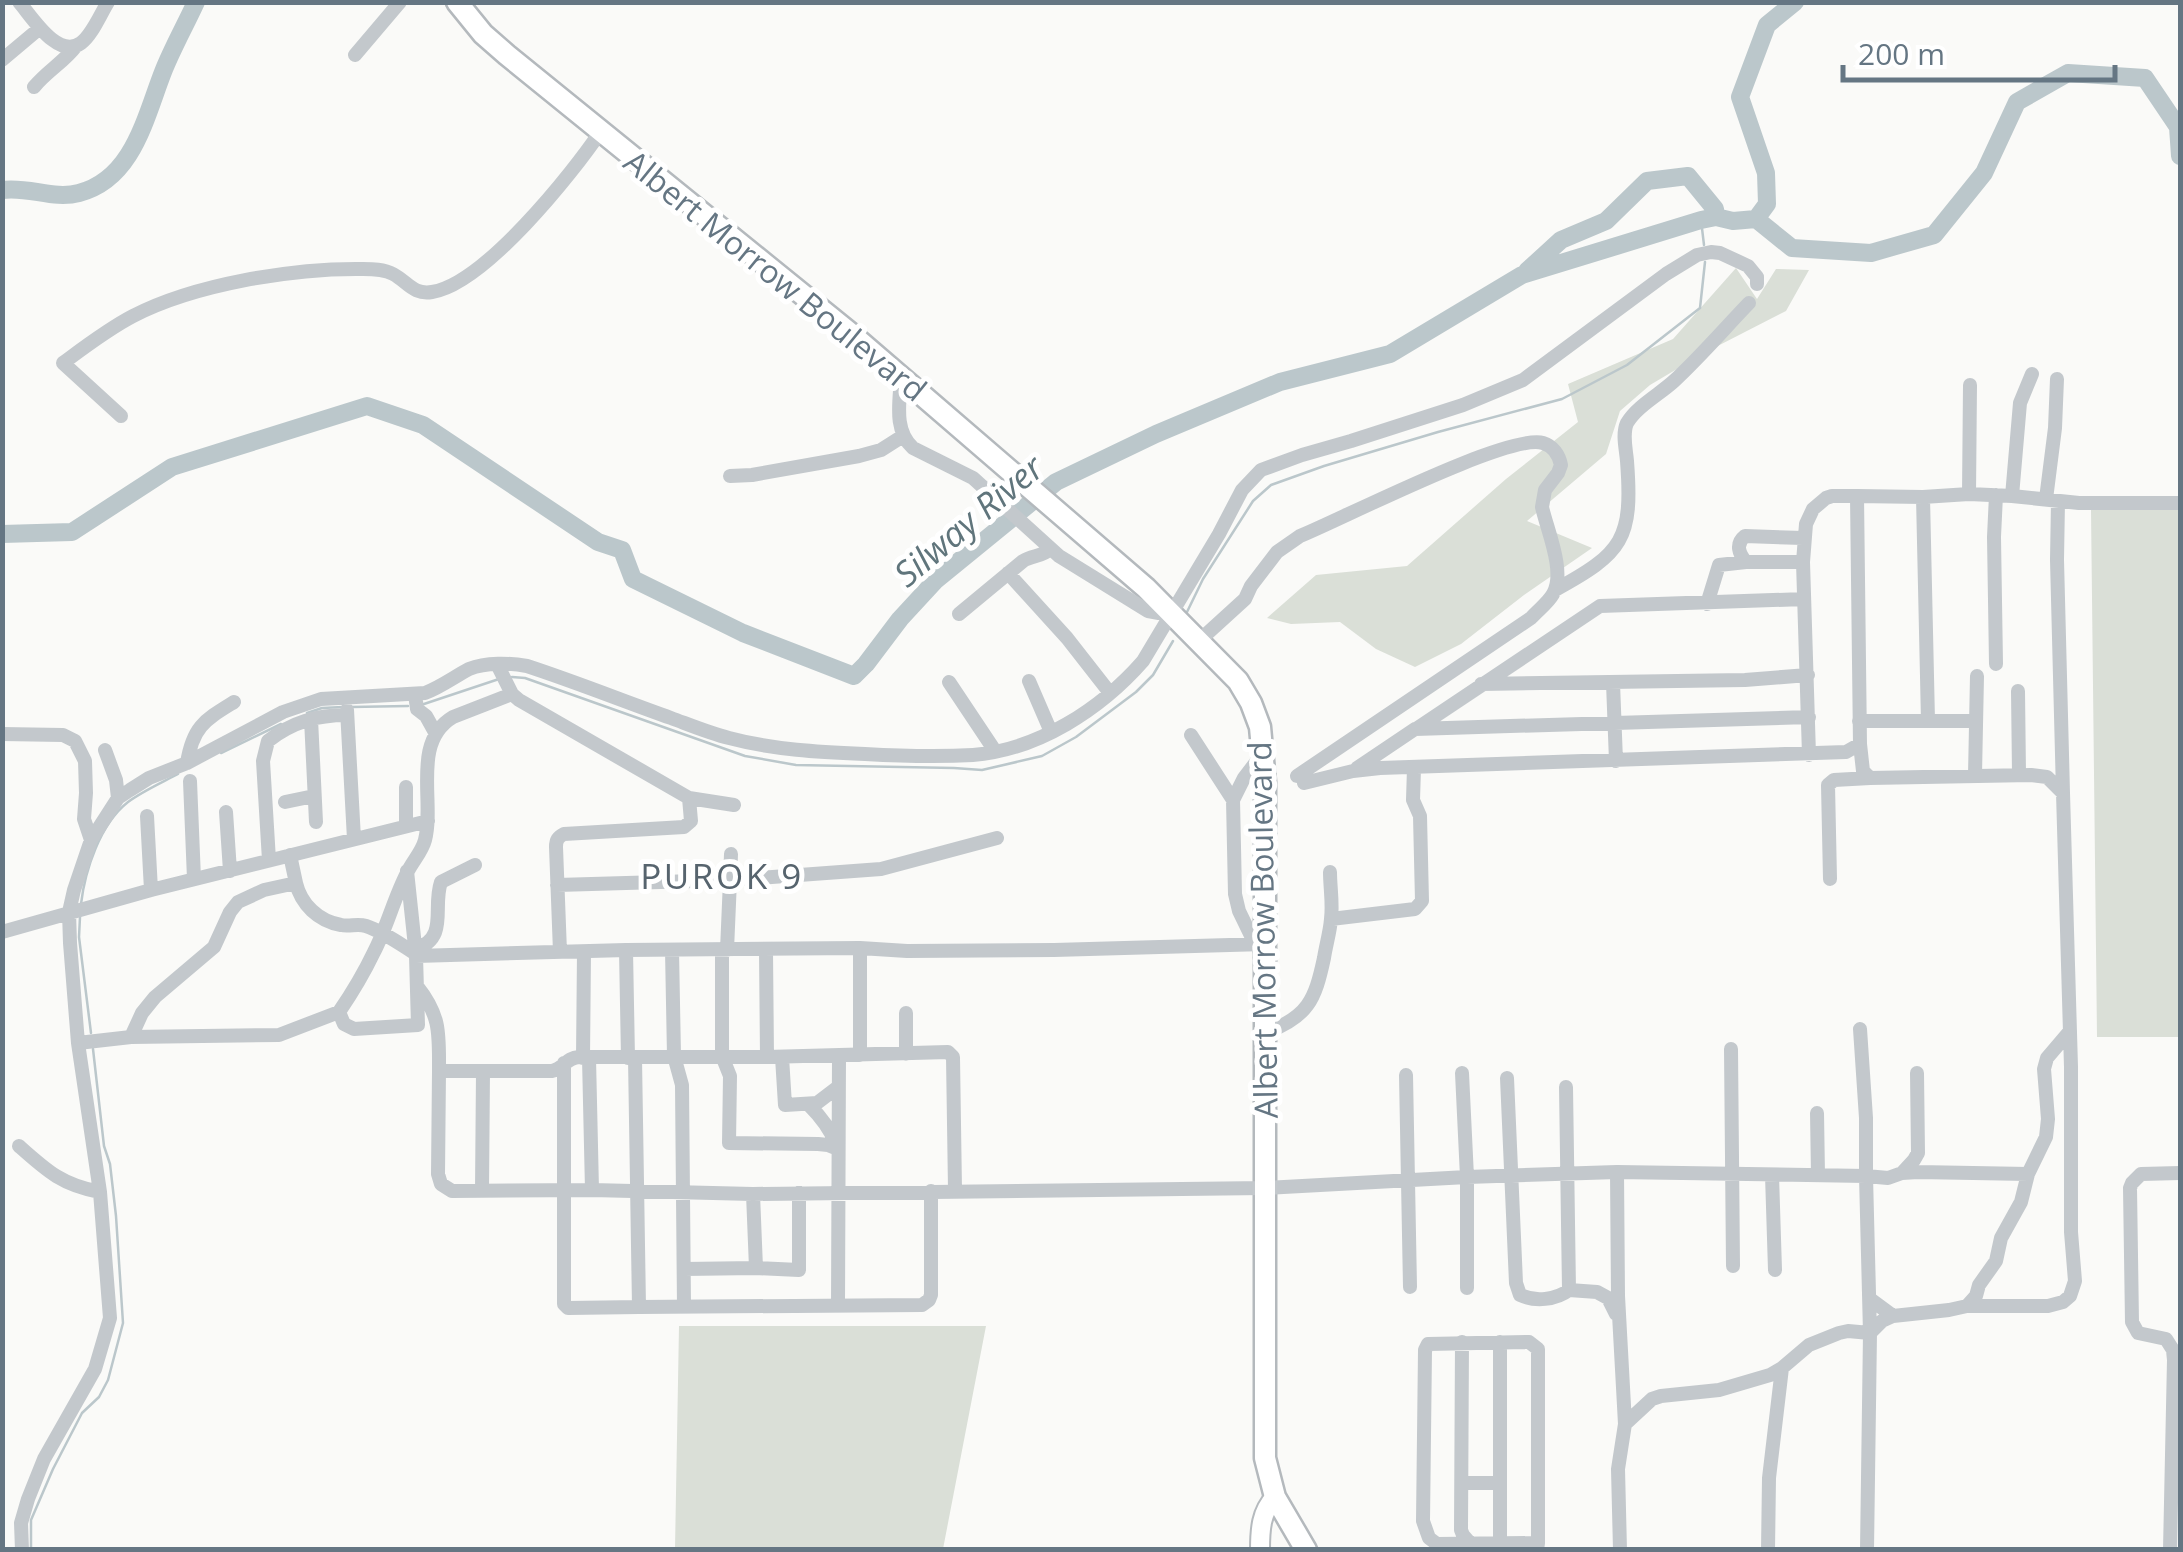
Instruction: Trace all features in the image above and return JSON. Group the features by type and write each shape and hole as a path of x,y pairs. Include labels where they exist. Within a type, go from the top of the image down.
{"highway":[{"name":"Albert Morrow Boulevard","path":"457,2 495,45 961,426 1146,588 1238,681 1251,703 1264,753 1260,944 1265,1033 1265,1458 1275,1497 1306,1550"}],"main road":[{"path":"1260,1550 1262,1520 1275,1497"}],"street":[{"path":"20,2 40,28 61,46 76,46"},
{"path":"34,87 84,40 108,2"},
{"path":"355,55 400,2"},
{"path":"2,60 40,28"},
{"path":"121,416 64,363 112,328 187,294 279,276 382,270 392,273 412,290 446,288 482,266 504,246 564,180 600,131"},
{"path":"86,1042 130,1036 279,1035 339,1012 388,931 407,871 424,844 428,756 436,734 444,722 527,666 724,737 762,746 802,752 900,756 976,755 1021,744 1092,708 1143,661 1242,490 1260,470 1462,405 1523,380 1666,274 1704,252 1720,253 1748,266 1754,271 1757,284"},
{"path":"1749,302 1676,380 1630,419 1624,433 1630,505 1627,527 1621,541 1601,563 1556,590 1532,618 1301,780 1354,770 1855,751"},
{"path":"1996,664 1994,537 2020,403 2032,374"},
{"path":"901,376 899,417 907,442 920,453 964,472 982,485 1048,547 1148,611 1170,611"},
{"path":"1870,1333 1893,1316 1967,1306 2048,1306 2063,1302 2076,1281 2052,500 2057,379"},
{"path":"1969,494 1970,385"},
{"path":"730,476 752,476 860,456 881,450 903,436"},
{"path":"1200,640 1245,598 1288,543 1467,460 1532,442 1544,443 1560,458 1558,474 1542,498 1554,552 1556,590"},
{"path":"1809,755 1803,562 1808,517 1818,504 1832,496 1969,494 2180,503"},
{"path":"1857,496 1859,721 1855,751 1870,778"},
{"path":"1923,496 1928,721"},
{"path":"1746,562 1739,551 1745,536 1804,538"},
{"path":"959,614 1008,573 1048,547"},
{"path":"1707,604 1719,565 1803,562"},
{"path":"1008,573 1110,692"},
{"path":"1354,770 1426,726 1480,684 1600,606 1804,599"},
{"path":"22,1550 23,1514 44,1459 95,1369 108,1328 110,1307 74,890 91,840 118,798 149,778 308,702 347,707 416,702 424,693 470,669 504,678 536,711 689,798 734,805"},
{"path":"1480,684 1745,680 1808,675"},
{"path":"1975,775 1976,676"},
{"path":"1030,681 1051,732"},
{"path":"949,682 995,751"},
{"path":"1613,683 1616,760"},
{"path":"2018,691 2019,774"},
{"path":"187,762 196,730 234,702"},
{"path":"416,702 436,734"},
{"path":"269,860 264,747 280,732 347,707"},
{"path":"347,707 354,839"},
{"path":"1426,726 1809,717"},
{"path":"311,719 316,822"},
{"path":"1859,721 1976,721"},
{"path":"2,734 63,734 76,742 85,762 84,819 91,840"},
{"path":"1191,736 1233,800"},
{"path":"105,750 118,798"},
{"path":"1260,944 1239,911 1234,894 1233,800 1264,753"},
{"path":"1332,919 1420,906 1420,816 1413,800 1414,768"},
{"path":"1830,879 1828,785 1834,780 2019,774 2047,777 2063,768"},
{"path":"2047,777 2063,793"},
{"path":"190,782 194,879"},
{"path":"406,787 406,826"},
{"path":"286,802 314,796"},
{"path":"560,952 556,847 560,836 684,828 691,822 689,798"},
{"path":"226,812 230,871"},
{"path":"147,816 151,890"},
{"path":"2,932 151,890 428,821"},
{"path":"558,885 730,880 881,869 997,838"},
{"path":"732,854 722,1056 730,1076 729,1143 818,1144 838,1150"},
{"path":"290,855 302,902 340,925 362,924 388,931 416,953 1054,950 1260,944"},
{"path":"416,953 436,934 441,882 475,865"},
{"path":"339,1012 344,1024 354,1030 418,1025 416,953 407,871"},
{"path":"1265,1033 1293,1019 1317,992 1332,919 1330,872"},
{"path":"130,1036 155,997 214,947 238,902 296,882"},
{"path":"860,948 860,1056"},
{"path":"626,950 638,1193 638,1306"},
{"path":"672,950 674,1056 682,1080 684,1307"},
{"path":"766,951 774,1057 785,1105 817,1104 838,1087"},
{"path":"584,952 592,1190"},
{"path":"416,985 434,1009 438,1035 439,1180 452,1192 753,1194 1265,1188 1616,1172 1888,1178 1902,1173 2028,1174"},
{"path":"906,1013 906,1054"},
{"path":"1860,1029 1870,1299 1868,1550"},
{"path":"1967,1306 1996,1261 2046,1136 2044,1069 2047,1058 2070,1031"},
{"path":"1731,1049 1733,1266"},
{"path":"439,1071 552,1071 572,1058 948,1052 952,1057 955,1190"},
{"path":"838,1056 838,1306"},
{"path":"564,1063 564,1306 568,1308 922,1305 930,1300 930,1191"},
{"path":"482,1190 483,1072"},
{"path":"1462,1073 1467,1288"},
{"path":"1902,1173 1918,1152 1917,1073"},
{"path":"1406,1075 1410,1287"},
{"path":"1506,1078 1516,1283 1520,1295 1545,1298 1569,1290 1604,1294 1621,1324"},
{"path":"1566,1087 1569,1290"},
{"path":"809,1106 821,1116 838,1150"},
{"path":"1817,1113 1818,1174"},
{"path":"19,1146 52,1176 100,1192"},
{"path":"1616,1172 1625,1424 1618,1470 1620,1550"},
{"path":"2170,1550 2173,1350 2166,1339 2134,1328 2130,1194 2132,1183 2141,1174 2180,1173"},
{"path":"1772,1175 1775,1270"},
{"path":"684,1269 800,1270 799,1193"},
{"path":"753,1194 756,1268"},
{"path":"1870,1299 1893,1316"},
{"path":"1625,1424 1652,1399 1719,1390 1770,1375 1810,1345 1848,1331 1870,1333"},
{"path":"1431,1342 1500,1342 1529,1342 1538,1349 1538,1546 1437,1544 1429,1538 1423,1521 1426,1346 1431,1342"},
{"path":"1462,1342 1462,1530 1470,1543"},
{"path":"1500,1342 1500,1544"},
{"path":"1768,1550 1769,1478 1782,1368"},
{"path":"1462,1482 1499,1483"}],"shaded area":[{"path":"1736,268 1757,299 1776,269 1809,270 1786,311 1650,385 1620,411 1606,454 1527,521 1592,548 1461,644 1415,667 1376,649 1340,622 1291,624 1267,618 1316,575 1407,566 1578,422 1568,384 1673,339"},
{"path":"2091,510 2180,510 2180,1037 2097,1037"},
{"path":"679,1326 986,1326 943,1549 675,1549"}],"waterway":[{"path":"2,190 69,195 97,186 112,175 125,161 143,127 196,2"},
{"name":"Silway River","path":"2,534 72,532 172,467 367,406 423,425 598,542 622,550 633,579 743,633 854,676 936,580 1056,482 1156,434 1280,382 1390,354 1522,275 1701,220 1756,219 1767,204 1766,173 1740,97 1767,25 1795,2"},
{"path":"1756,219 1792,248 1871,253 1934,235 1984,173 2017,102 2068,73 2145,78 2178,127 2180,156"},
{"path":"1527,271 1561,240 1606,221 1647,181 1688,176 1715,209 1716,217"},
{"path":"1701,220 1704,245"},
{"path":"1187,612 1203,579 1253,501 1271,485 1438,432 1562,399 1627,365 1700,308 1705,262"},
{"path":"512,677 525,678 745,756 796,765 982,770 1042,756 1076,737 1136,692 1153,675 1173,641"},
{"path":"421,705 499,679"},
{"path":"351,707 408,706"},
{"path":"307,713 343,707"},
{"path":"221,753 281,724"},
{"path":"81,904 90,863 109,822 128,802 178,774"},
{"path":"80,917 91,1033"},
{"path":"31,1550 31,1520 82,1413 99,1397 108,1380 123,1323 116,1216 93,1049"}],"district":[{"name":"PUROK 9","path":"722,875"}]}
